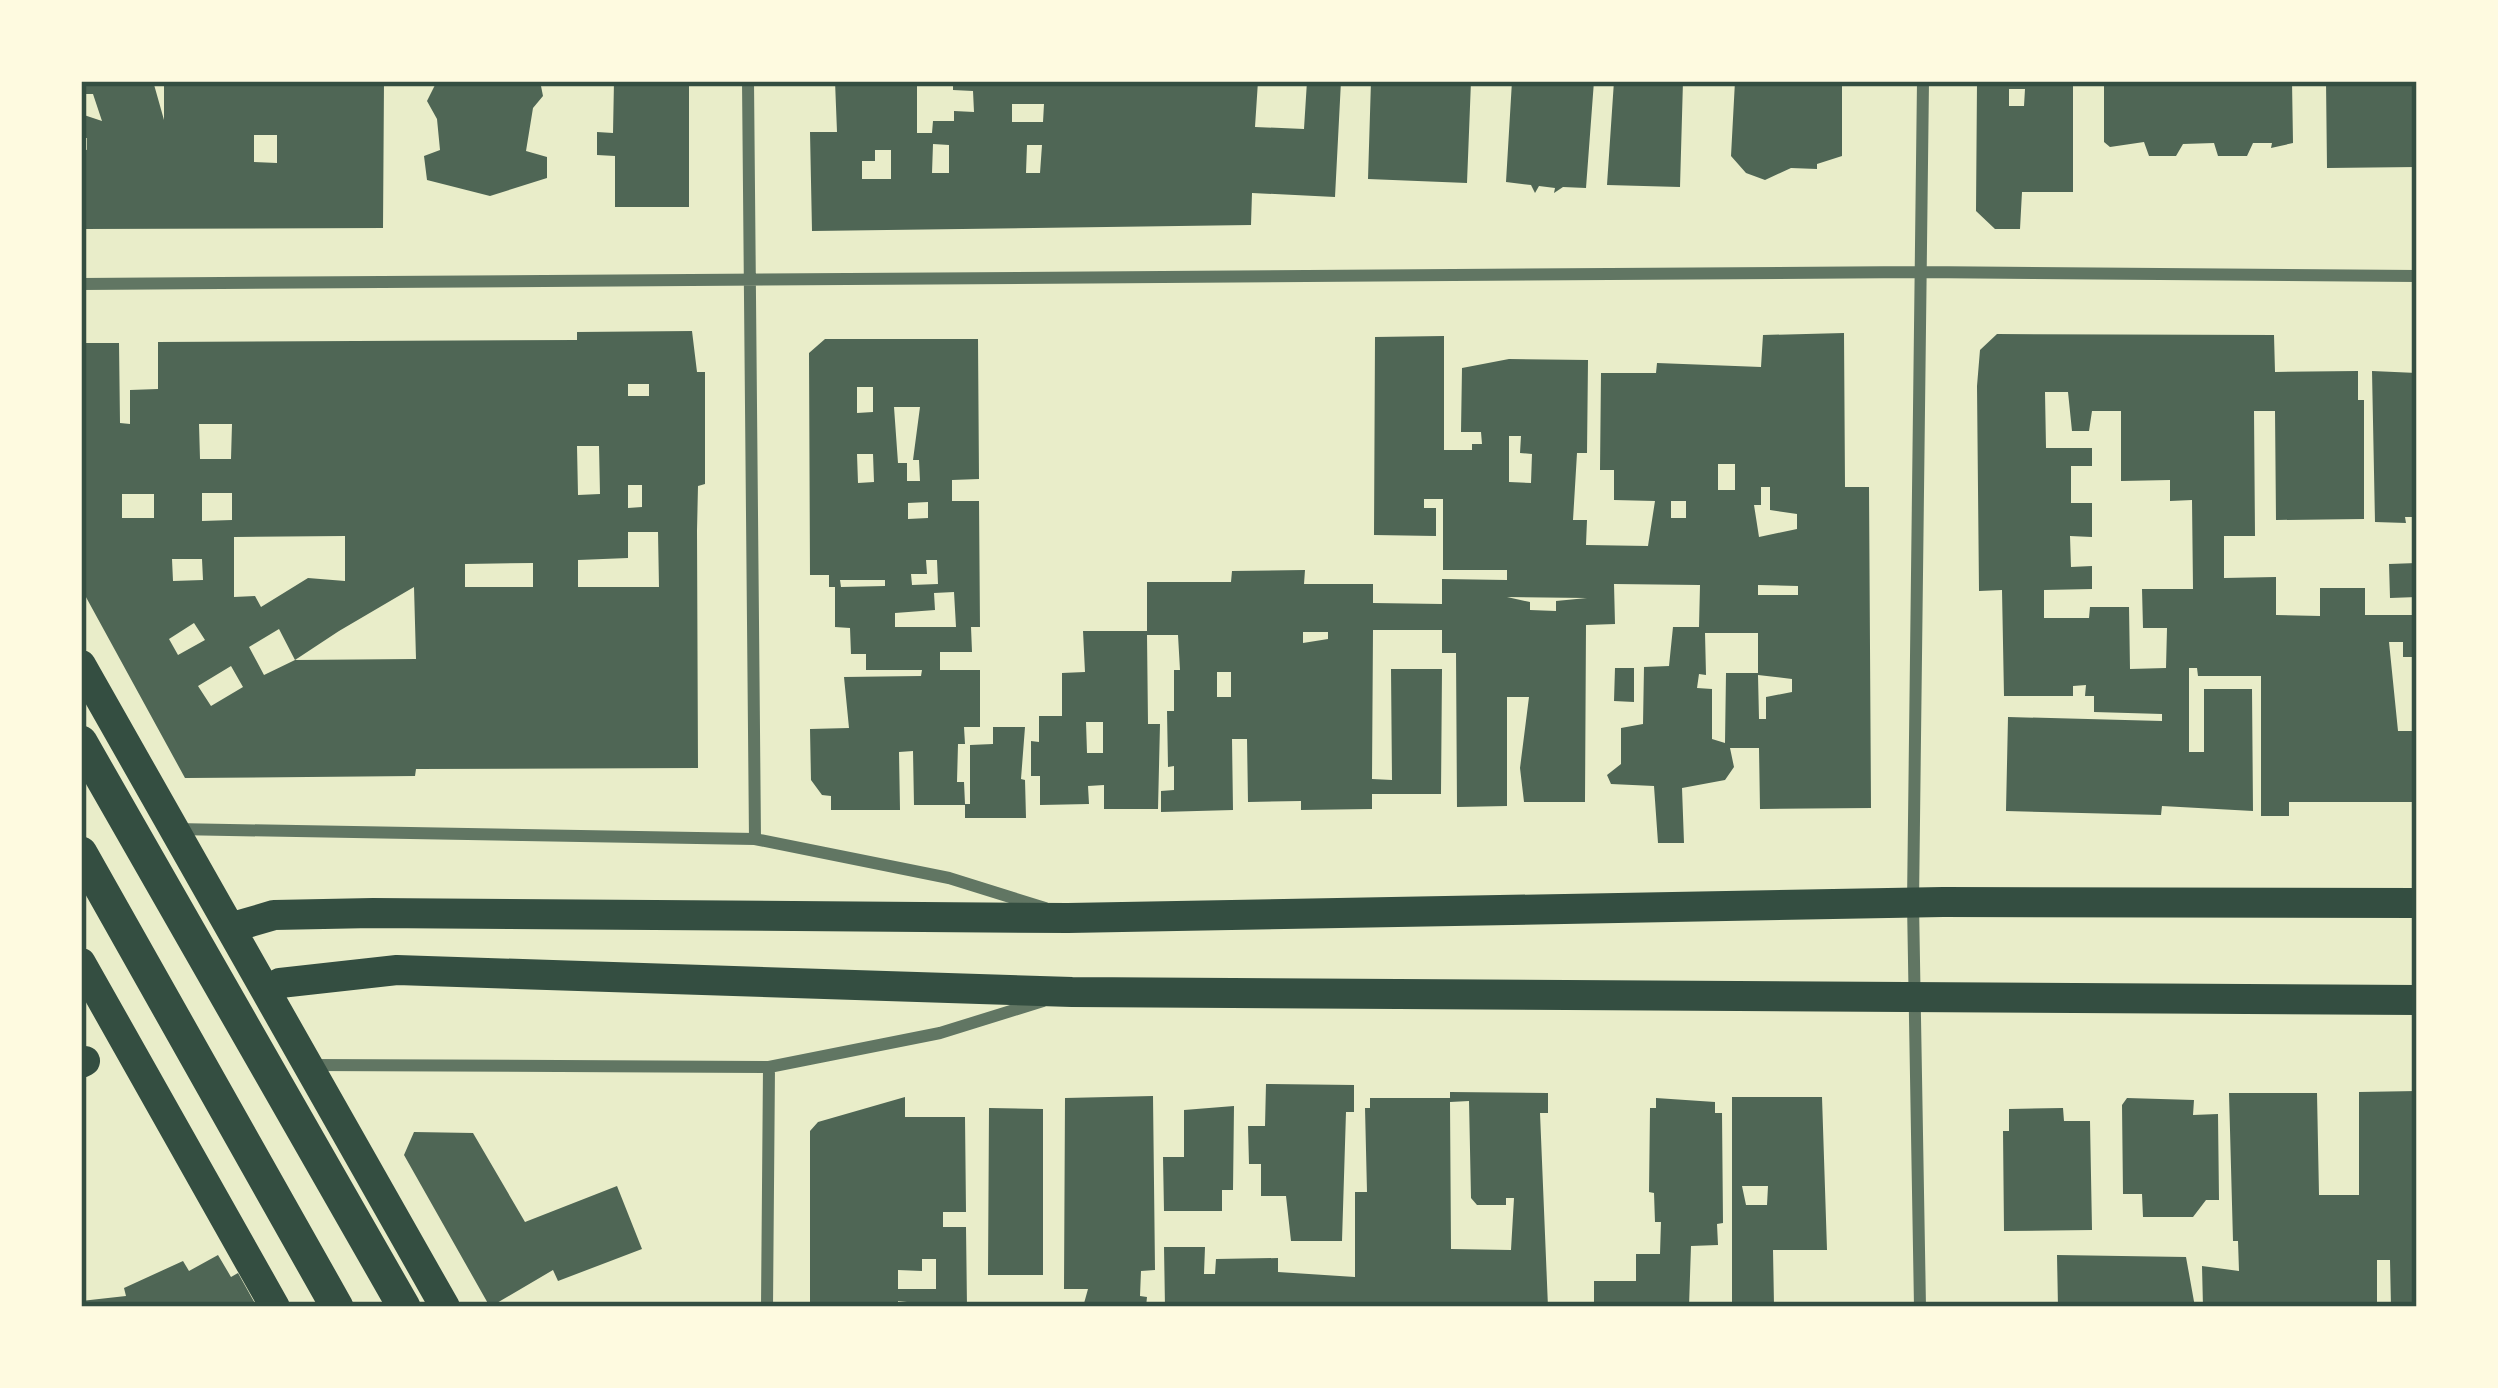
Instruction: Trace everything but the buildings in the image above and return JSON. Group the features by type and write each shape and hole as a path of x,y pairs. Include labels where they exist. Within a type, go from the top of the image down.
{"highway":[{"path":"81,742 404,1307"},
{"path":"81,854 337,1307"}],"main road":[{"path":"81,665 445,1307"},
{"path":"240,926 274,916 373,913 1068,918 1913,903 2417,903"},
{"path":"81,964 275,1307"},
{"path":"280,983 397,970 1072,992 2417,1000"}],"street":[{"path":"748,81 755,839"},
{"path":"1920,1307 1913,903 1923,81"},
{"path":"81,284 1918,272 2417,276"},
{"path":"175,829 755,839 994,890 1068,918"},
{"path":"309,1065 769,1067 940,1033 1072,992"},
{"path":"767,1307 769,1067"}]}
